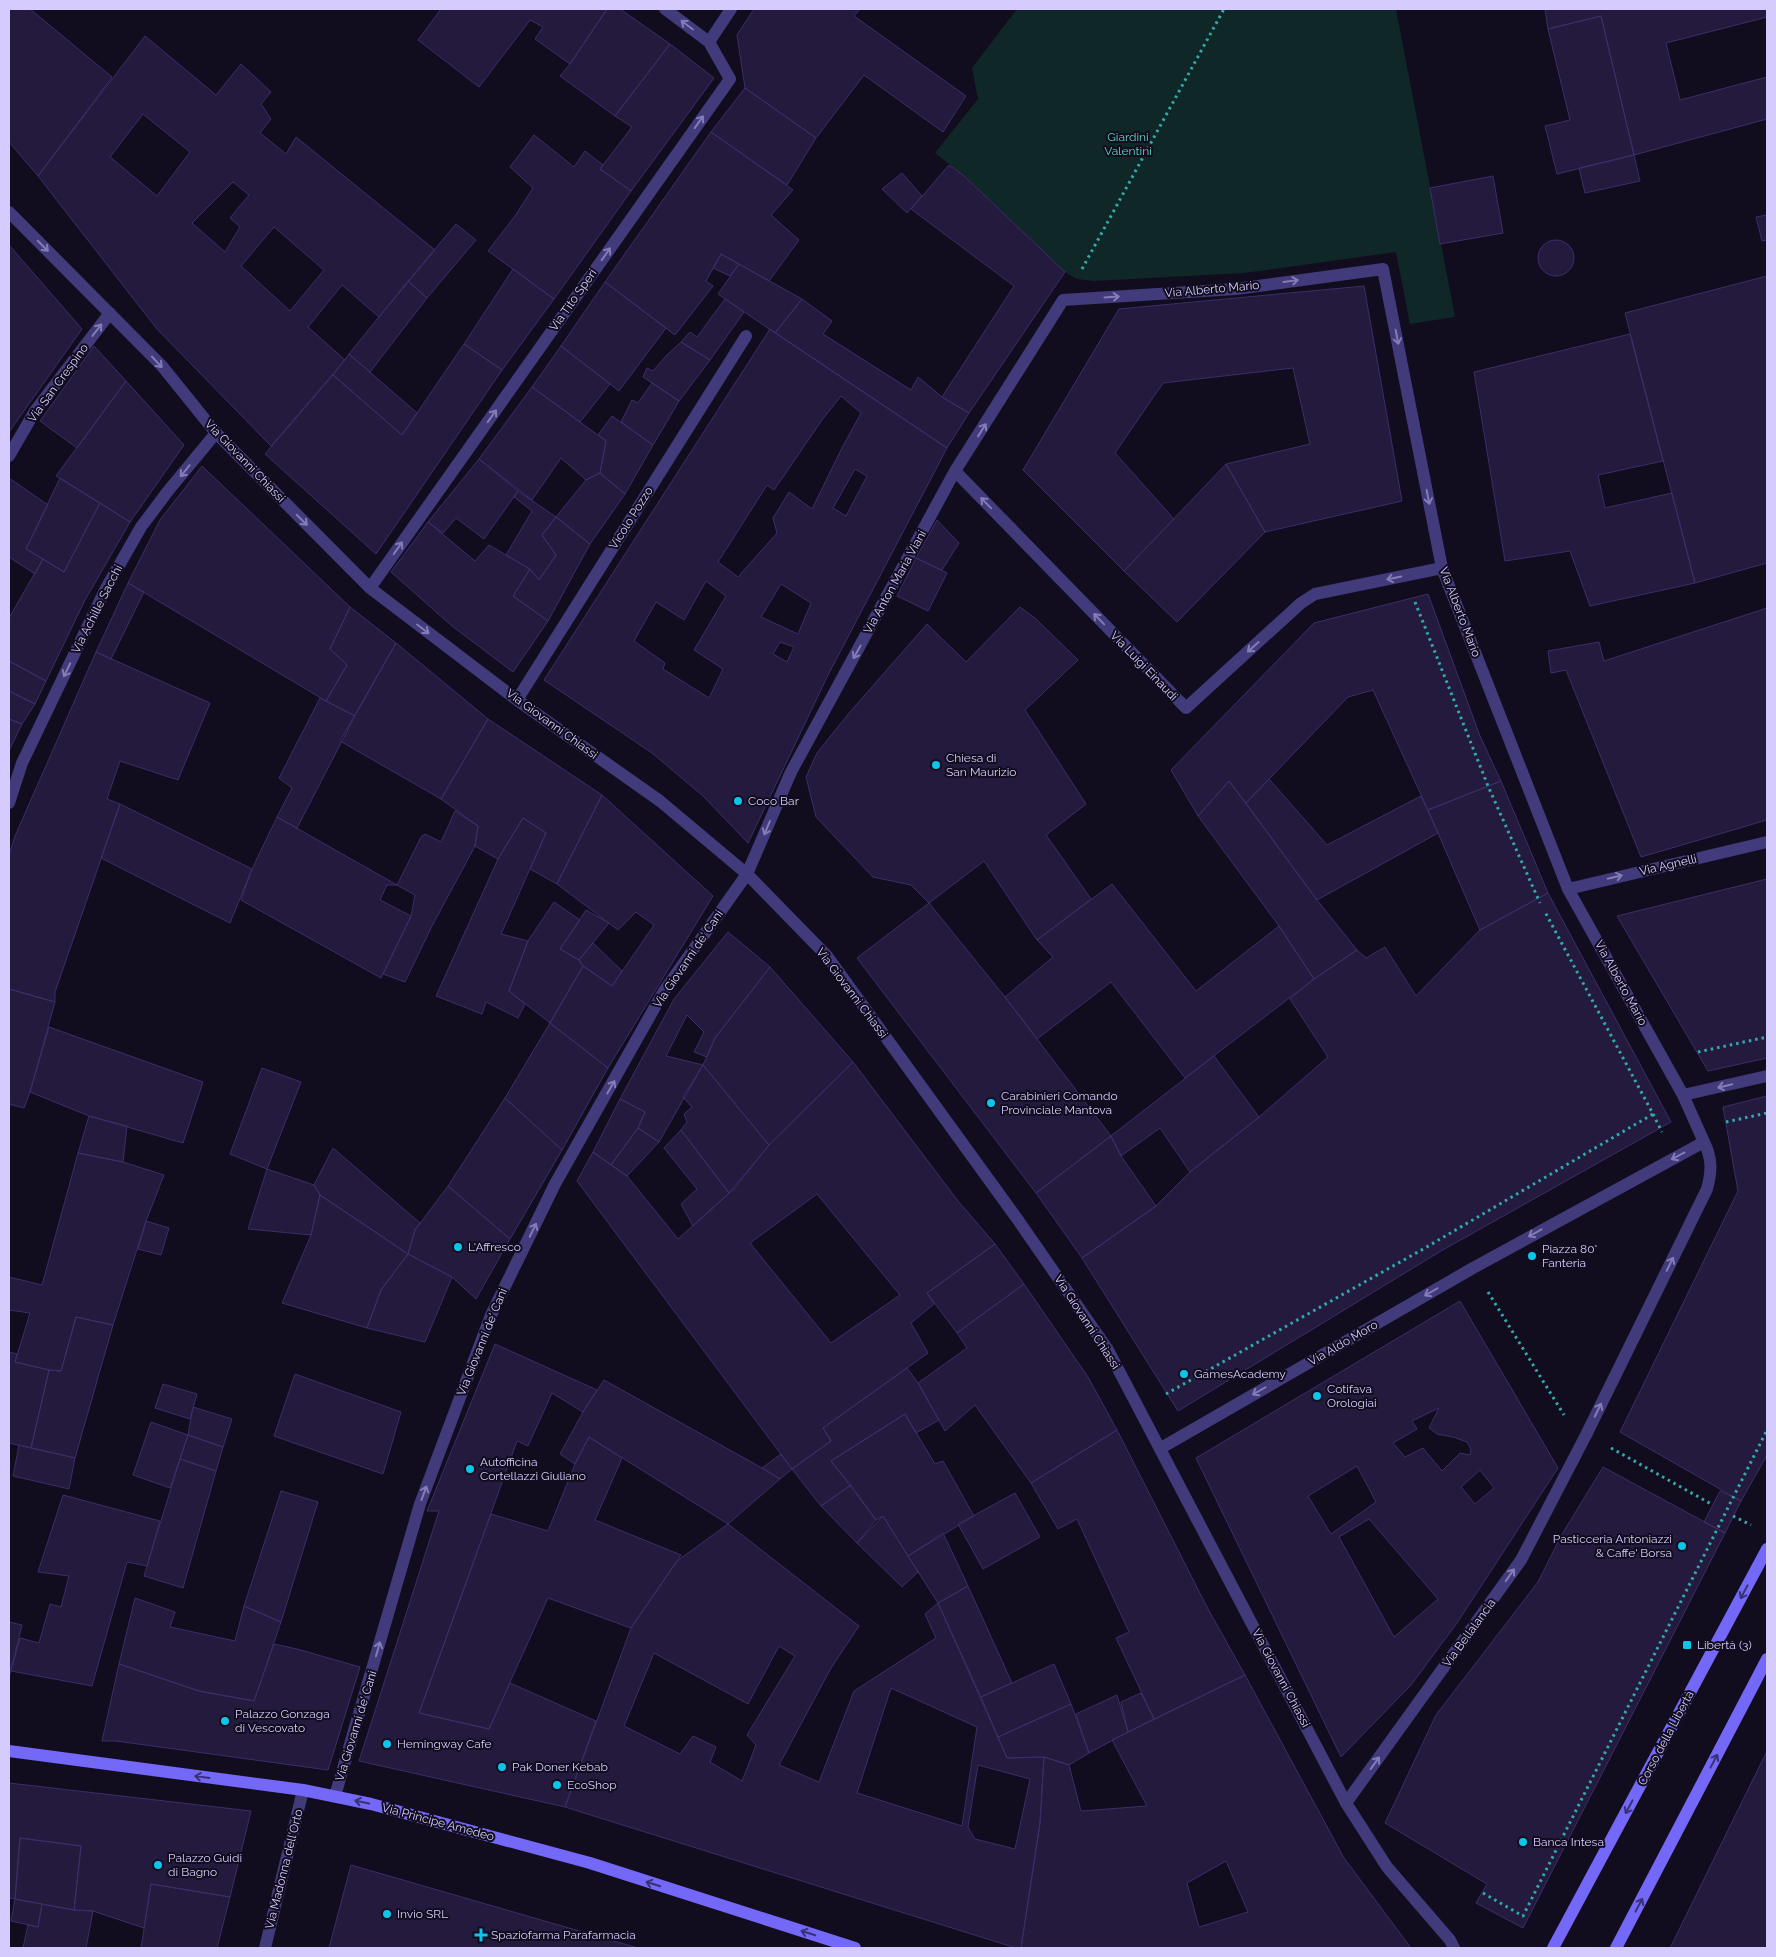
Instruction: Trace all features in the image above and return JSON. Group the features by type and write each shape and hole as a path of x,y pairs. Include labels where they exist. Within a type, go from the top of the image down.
{"street":[{"path":"664,9 709,42 731,9"},
{"name":"Via Tito Speri","path":"370,588 730,79 709,42"},
{"name":"Via Giovanni Chiassi","path":"9,212 162,366 216,433 370,588 517,700 660,801 746,874 827,956 1012,1212 1108,1350 1346,1803 1387,1867 1452,1944"},
{"name":"Via Alberto Mario","path":"1063,300 1236,289 1383,269 1442,568 1568,889 1684,1095 1704,1142"},
{"name":"Via Anton Maria Viani","path":"746,874 792,772 955,471 1063,300"},
{"name":"Via San Crespino","path":"9,456 35,411 110,313"},
{"name":"Vicolo Pozzo","path":"517,700 746,336"},
{"name":"Via Achille Sacchi","path":"9,803 22,763 105,590 141,527 216,433"},
{"name":"Via Luigi Einaudi","path":"955,471 1186,708 1301,602 1315,594 1442,568"},
{"name":"Via Agnelli","path":"1568,889 1767,842"},
{"name":"Via Giovanni de' Cani","path":"334,1796 420,1504 491,1315 555,1184 664,991 746,874"},
{"path":"1684,1095 1767,1076"},
{"name":"Via Aldo Moro","path":"1161,1448 1473,1268 1704,1142"},
{"name":"Via Bellalancia","path":"1346,1803 1520,1560 1576,1454 1707,1188 1711,1166 1710,1154 1704,1142"},
{"name":"Corso della Libertà","path":"1553,1948 1767,1549"},
{"path":"1616,1948 1767,1659"},
{"name":"Via Principe Amedeo","path":"9,1751 303,1790 371,1804 590,1864 855,1948"},
{"name":"Via Madonna dell'Orto","path":"265,1948 303,1790"}],"path":[{"path":"1063,300 1077,279 1224,9"},
{"path":"1413,597 1488,786 1538,898 1660,1128"},
{"path":"1698,1052 1767,1037"},
{"path":"1726,1122 1767,1113"},
{"path":"1166,1394 1424,1248 1653,1114"},
{"path":"1483,1893 1523,1916 1767,1430"}],"green space":[{"name":"Giardini Valentini","path":"1017,9 1396,9 1455,317 1410,324 1396,252 1244,273 1094,281 1077,279 1065,272 963,175 935,153 978,99 972,68"}],"building":[{"path":"9,9 30,9 112,77 38,176 9,142"},
{"path":"441,9 607,9 570,64 535,39 543,27 530,20 479,87 418,40"},
{"path":"607,9 620,9 670,44 615,116 560,76"},
{"path":"754,9 860,9 854,16 966,96 943,132 864,75 816,138 745,88 737,35"},
{"path":"1545,9 1767,9 1767,17 1666,43 1680,100 1767,77 1767,119 1634,155 1601,16 1548,29"},
{"path":"1601,16 1634,155 1557,174 1545,126 1570,120 1548,29"},
{"path":"145,36 216,95 241,64 271,92 261,104 271,119 260,133 286,154 296,137 435,250 379,317 342,285 308,327 345,360 271,446 157,329 38,176","holes":["143,114 190,152 157,196 110,157","233,182 249,195 230,218 240,227 225,252 192,223","274,227 324,270 290,311 241,266"]},
{"path":"670,44 714,78 631,191 600,169 632,127 615,116"},
{"path":"745,88 816,138 787,185 711,132"},
{"path":"711,132 793,190 771,215 799,240 769,281 721,254 706,281 713,286 675,335 605,282"},
{"path":"534,135 574,167 585,151 603,165 600,169 631,191 554,299 488,251 515,216 533,188 510,167"},
{"path":"1634,155 1640,181 1585,193 1579,168"},
{"path":"949,165 963,175 1065,272 969,413 942,397 1014,286 911,209"},
{"path":"902,173 922,196 907,213 882,189"},
{"path":"1493,176 1503,233 1440,244 1430,188"},
{"path":"1767,215 1767,240 1762,241 1756,217"},
{"path":"456,224 476,240 427,298 408,281"},
{"path":"1556,240 1569,245 1574,258 1569,271 1556,276 1543,271 1538,258 1543,245"},
{"path":"9,245 82,329 9,432"},
{"path":"721,254 739,264 730,276 713,268"},
{"path":"739,264 802,299 775,333 718,294"},
{"path":"513,269 554,299 502,370 464,344"},
{"path":"1767,276 1767,563 1695,583 1625,313"},
{"path":"408,281 427,298 370,372 349,354"},
{"path":"605,282 666,328 619,391 561,346"},
{"path":"1364,286 1402,501 1265,532 1226,464 1310,444 1293,368 1163,383 1115,453 1174,519 1124,571 1023,470 1119,309"},
{"path":"725,299 744,312 710,360 681,342 690,332 697,337"},
{"path":"802,299 832,321 823,334 911,390 918,377 942,397 969,413 947,448 775,333"},
{"path":"770,329 947,448 828,675 748,843 703,796 652,753 544,680","holes":["841,396 861,413 812,509 789,492 773,518 777,533 738,577 718,562 767,485 774,490 822,420","855,469 867,476 846,516 833,508","706,581 726,596 694,650 723,669 709,698 663,669 665,663 634,641 656,602 684,620","781,584 811,603 798,634 761,617","780,642 794,647 787,662 773,654"]},
{"path":"1630,334 1663,461 1598,475 1605,508 1672,493 1695,583 1590,606 1570,551 1505,561 1474,372"},
{"path":"681,342 710,360 679,401 643,377 647,368 653,371"},
{"path":"464,344 502,370 376,554 265,454 333,375 402,435"},
{"path":"94,346 126,381 77,448 40,421"},
{"path":"561,346 610,384 580,422 532,387"},
{"path":"349,354 417,413 402,435 333,375"},
{"path":"126,381 184,445 130,522 56,476"},
{"path":"652,383 679,401 653,445 621,422 632,400 638,403"},
{"path":"532,387 606,441 600,473 586,480 561,458 532,500 479,459"},
{"path":"612,416 653,445 625,494 600,473 606,441 598,435"},
{"path":"479,459 518,491 484,539 456,518 443,533 428,522"},
{"path":"1226,464 1265,532 1177,622 1124,571"},
{"path":"202,466 350,607 330,649 347,665 326,701 128,583 160,520"},
{"path":"600,473 625,494 590,544 556,517 586,480"},
{"path":"9,478 48,505 26,549 43,559 35,574 9,557"},
{"path":"60,478 100,503 64,572 26,549"},
{"path":"518,491 556,517 542,535 556,555 539,580 530,569 506,555 532,511 514,497"},
{"path":"100,503 130,522 85,600 46,681 9,661 9,618 43,559 64,572"},
{"path":"556,517 590,544 548,621 513,596 530,569 539,580 556,555 542,535"},
{"path":"937,520 959,543 942,570 916,558"},
{"path":"428,522 475,561 489,545 530,569 513,596 548,621 513,672 452,626 391,572"},
{"path":"916,558 947,573 928,611 897,596"},
{"path":"128,583 144,592 111,659 96,652"},
{"path":"1428,594 1480,736 1501,781 1428,810 1373,690 1348,697 1246,803 1229,781 1198,816 1171,770 1314,623"},
{"path":"350,607 396,643 355,716 326,701 347,665 330,649"},
{"name":"Chiesa di San Maurizio","path":"1020,607 1035,618 1078,660 1025,710 1086,804 1046,835 1091,899 1037,940 984,861 929,903 911,885 873,877 816,817 806,777 817,753 927,624 966,662"},
{"path":"1767,608 1767,820 1641,857 1566,670 1551,673 1548,651 1599,642 1604,661"},
{"path":"396,643 488,719 441,799 340,741"},
{"path":"96,652 210,703 178,780 120,761 107,799 120,804 55,992 55,1002 9,989 9,855 15,836"},
{"path":"9,661 46,681 35,704 9,691"},
{"path":"9,691 35,704 22,724 9,719"},
{"path":"320,698 355,716 297,828 277,817 292,788 279,778"},
{"path":"9,719 22,724 9,751"},
{"path":"488,719 602,795 557,884 530,869 546,833 523,818 498,859 475,846 478,826 441,799"},
{"path":"1269,779 1327,845 1421,796 1438,833 1317,900 1246,803"},
{"path":"1229,781 1317,900 1357,950 1314,979 1279,926 1198,816"},
{"path":"1501,781 1548,893 1480,930 1428,810"},
{"path":"602,795 713,896 608,1068 550,1023 583,966 612,986 654,925 636,912 618,930 557,884"},
{"path":"120,804 252,869 230,923 101,858"},
{"path":"455,811 478,826 475,846 432,926 405,982 383,974 411,916 415,895 397,885 421,837 425,834 441,842"},
{"path":"277,817 397,885 387,885 380,900 411,916 381,978 241,900 252,869"},
{"path":"523,818 546,833 501,934 528,941 509,991 525,1004 518,1018 486,1002 482,1014 436,996 498,859"},
{"path":"1767,879 1767,1058 1708,1071 1617,916"},
{"path":"1112,884 1196,991 1279,926 1314,979 1185,1078 1111,982 1037,1039 1005,997 1053,957 1037,940"},
{"path":"1548,893 1671,1122 1441,1251 1178,1411 1082,1258 1156,1206 1190,1172 1259,1117 1328,1057 1290,999 1314,979 1357,950 1366,958 1385,947 1416,996 1480,930"},
{"path":"554,902 580,920 560,949 579,960 583,966 550,1023 509,991 528,941"},
{"path":"929,903 1005,997 1111,1136 1036,1193 857,958"},
{"path":"586,910 609,923 579,960 560,949"},
{"path":"728,932 770,967 715,1038 707,1057 694,1052 704,1032 687,1015 666,1056 703,1065 659,1142 638,1128 645,1112 620,1099 674,999"},
{"path":"593,943 622,971 612,986 583,966 579,960"},
{"path":"770,967 853,1062 769,1145 703,1065 715,1038"},
{"path":"9,989 55,1002 24,1108 9,1104"},
{"path":"550,1023 608,1068 562,1150 505,1098"},
{"path":"49,1027 203,1082 183,1143 89,1116 30,1092"},
{"path":"1214,1056 1259,1117 1190,1172 1160,1128 1121,1156 1111,1136"},
{"path":"853,1062 958,1201 995,1244 927,1293 934,1304 911,1323 928,1353 823,1428 831,1441 792,1469 577,1181 593,1152 627,1176 678,1239 735,1188 769,1145","holes":["817,1194 900,1295 831,1343 750,1243"]},
{"path":"703,1065 769,1145 729,1193 681,1130 687,1122 684,1114 692,1107 683,1097"},
{"path":"262,1068 301,1082 267,1169 230,1154"},
{"path":"1767,1096 1767,1455 1741,1501 1620,1432 1738,1191 1723,1107"},
{"path":"505,1098 562,1150 510,1239 448,1186"},
{"path":"620,1099 645,1112 638,1128 611,1165 593,1152"},
{"path":"89,1116 127,1126 123,1162 78,1153"},
{"path":"638,1128 659,1142 627,1176 611,1165"},
{"path":"681,1130 729,1193 693,1226 681,1204 697,1189 664,1148"},
{"path":"1111,1136 1121,1156 1156,1206 1082,1258 1036,1193"},
{"path":"333,1148 420,1223 415,1230 408,1254 320,1195 314,1185"},
{"path":"78,1153 123,1162 164,1175 146,1221 113,1325 76,1317 61,1371 49,1370 15,1362 30,1313 9,1310 9,1277 42,1285"},
{"path":"267,1169 314,1185 320,1195 311,1235 248,1229"},
{"name":"L'Affresco","path":"448,1186 510,1239 476,1299 452,1277 408,1254 415,1230"},
{"path":"320,1195 408,1254 381,1290 367,1328 282,1303 311,1235"},
{"path":"146,1221 169,1228 161,1255 138,1249"},
{"path":"995,1244 1024,1284 957,1333 927,1293"},
{"path":"408,1254 452,1277 425,1342 367,1328 381,1290"},
{"path":"1024,1284 1088,1377 1117,1430 1031,1483 975,1405 945,1431 918,1383 967,1348 957,1333"},
{"path":"1460,1301 1558,1468 1457,1623 1411,1685 1341,1757 1196,1458","holes":["1439,1408 1429,1428 1437,1434 1467,1442 1471,1449 1470,1455 1460,1453 1442,1471 1423,1448 1405,1457 1393,1443 1417,1429 1412,1421","1357,1466 1376,1502 1331,1534 1308,1496","1480,1470 1494,1488 1475,1504 1461,1487","1369,1519 1438,1599 1394,1637 1339,1537"]},
{"path":"76,1317 113,1325 75,1458 31,1448 49,1370 61,1371"},
{"path":"495,1344 597,1390 583,1412 552,1393 528,1446 517,1441 419,1713 489,1729 510,1683 596,1721 565,1807 359,1761 439,1511 427,1511"},
{"path":"9,1352 17,1354 15,1362 49,1370 31,1448 9,1443"},
{"path":"907,1368 918,1383 939,1420 916,1433 905,1414 831,1461 851,1485 821,1506 792,1469 831,1441 823,1428"},
{"path":"295,1374 401,1412 383,1474 274,1436"},
{"path":"604,1380 780,1479 728,1524 589,1437 575,1464 560,1454 583,1412"},
{"path":"163,1384 197,1394 190,1419 155,1408"},
{"path":"193,1407 232,1419 223,1447 188,1435"},
{"path":"905,1414 935,1464 943,1461 974,1516 908,1556 883,1516 876,1520 831,1461"},
{"path":"151,1422 188,1435 170,1488 133,1475"},
{"path":"1117,1430 1208,1609 1245,1675 1154,1719 1116,1638 1129,1632 1077,1519 1058,1529 1031,1483"},
{"path":"188,1435 223,1447 216,1471 180,1459"},
{"path":"589,1437 622,1458 595,1520 681,1555 631,1628 548,1598 489,1729 419,1713 491,1514 548,1531 575,1464"},
{"path":"19,1445 75,1458 69,1489 13,1476"},
{"path":"781,1454 792,1469 780,1479 762,1468"},
{"path":"180,1459 216,1471 183,1588 144,1576"},
{"path":"1603,1467 1725,1533 1523,1928 1476,1903 1487,1884 1385,1823 1436,1715 1538,1582 1561,1536"},
{"path":"851,1485 876,1520 857,1543 821,1506"},
{"path":"281,1491 318,1502 281,1622 244,1606"},
{"path":"1720,1491 1741,1501 1725,1533 1704,1522"},
{"path":"1015,1493 1040,1537 983,1569 958,1524"},
{"path":"63,1495 160,1521 147,1566 127,1562 92,1686 11,1671 20,1638 39,1643 50,1604 61,1607 69,1576 38,1572"},
{"path":"883,1516 918,1572 902,1587 857,1543"},
{"path":"728,1524 859,1626 831,1668 779,1765 819,1782 854,1691 936,1638 925,1614 938,1603 1007,1758 1044,1757 1040,1823 1021,1948 565,1807 631,1628 677,1561","holes":["779,1646 795,1656 747,1735 756,1745 742,1781 710,1762 716,1747 693,1736 680,1754 624,1726 654,1653 748,1704","891,1688 977,1727 962,1826 857,1793","978,1765 1030,1779 1015,1849 975,1839 968,1827"]},
{"path":"943,1533 968,1586 938,1603 908,1556"},
{"path":"968,1586 1012,1683 981,1697 938,1603"},
{"path":"135,1598 175,1612 170,1627 235,1641 244,1606 281,1622 254,1701 199,1691 119,1664"},
{"path":"9,1622 22,1625 9,1678"},
{"name":"Palazzo Gonzaga di Vescovato","path":"274,1644 360,1667 328,1770 116,1741 102,1741 119,1664 199,1691 254,1701"},
{"path":"1054,1664 1071,1704 998,1737 981,1697"},
{"path":"1245,1675 1344,1858 1411,1948 1021,1948 1040,1823 1044,1757 1069,1765 1081,1811 1147,1806 1112,1740","holes":["1226,1861 1248,1912 1199,1927 1187,1883"]},
{"path":"1141,1693 1154,1719 1128,1732 1121,1702"},
{"path":"1117,1695 1128,1732 1089,1753 1076,1714"},
{"path":"1071,1704 1089,1753 1069,1765 1044,1757 1007,1758 998,1737"},
{"path":"1767,1751 1767,1948 1670,1948"},
{"name":"Palazzo Guidi di Bagno","path":"9,1783 251,1811 230,1897 151,1884 144,1928 93,1911 74,1910 81,1846 20,1838 15,1899 9,1898"},
{"path":"20,1838 81,1846 74,1910 15,1899"},
{"path":"351,1865 638,1948 329,1948"},
{"path":"151,1884 230,1897 217,1948 141,1948"},
{"path":"15,1899 42,1904 38,1927 11,1921"},
{"path":"42,1904 74,1910 93,1911 86,1948 23,1948 28,1925 38,1927"}],"place":[{"name":"Chiesa di San Maurizio","path":"936,765"},
{"name":"Coco Bar","path":"738,801"},
{"name":"Carabinieri Comando Provinciale Mantova","path":"991,1103"},
{"name":"L'Affresco","path":"458,1247"},
{"name":"Piazza 80° Fanteria","path":"1532,1256"},
{"name":"GamesAcademy","path":"1184,1374"},
{"name":"Cotifava Orologiai","path":"1317,1396"},
{"name":"Autofficina Cortellazzi Giuliano","path":"470,1469"},
{"name":"Pasticceria Antoniazzi & Caffe' Borsa","path":"1682,1546"},
{"name":"Libertà (3)","path":"1687,1645"},
{"name":"Palazzo Gonzaga di Vescovato","path":"225,1721"},
{"name":"Hemingway Cafe","path":"387,1744"},
{"name":"Pak Doner Kebab","path":"502,1767"},
{"name":"EcoShop","path":"557,1785"},
{"name":"Banca Intesa","path":"1523,1842"},
{"name":"Palazzo Guidi di Bagno","path":"158,1865"},
{"name":"Invio SRL","path":"387,1914"},
{"name":"Spaziofarma Parafarmacia","path":"481,1935"}]}
